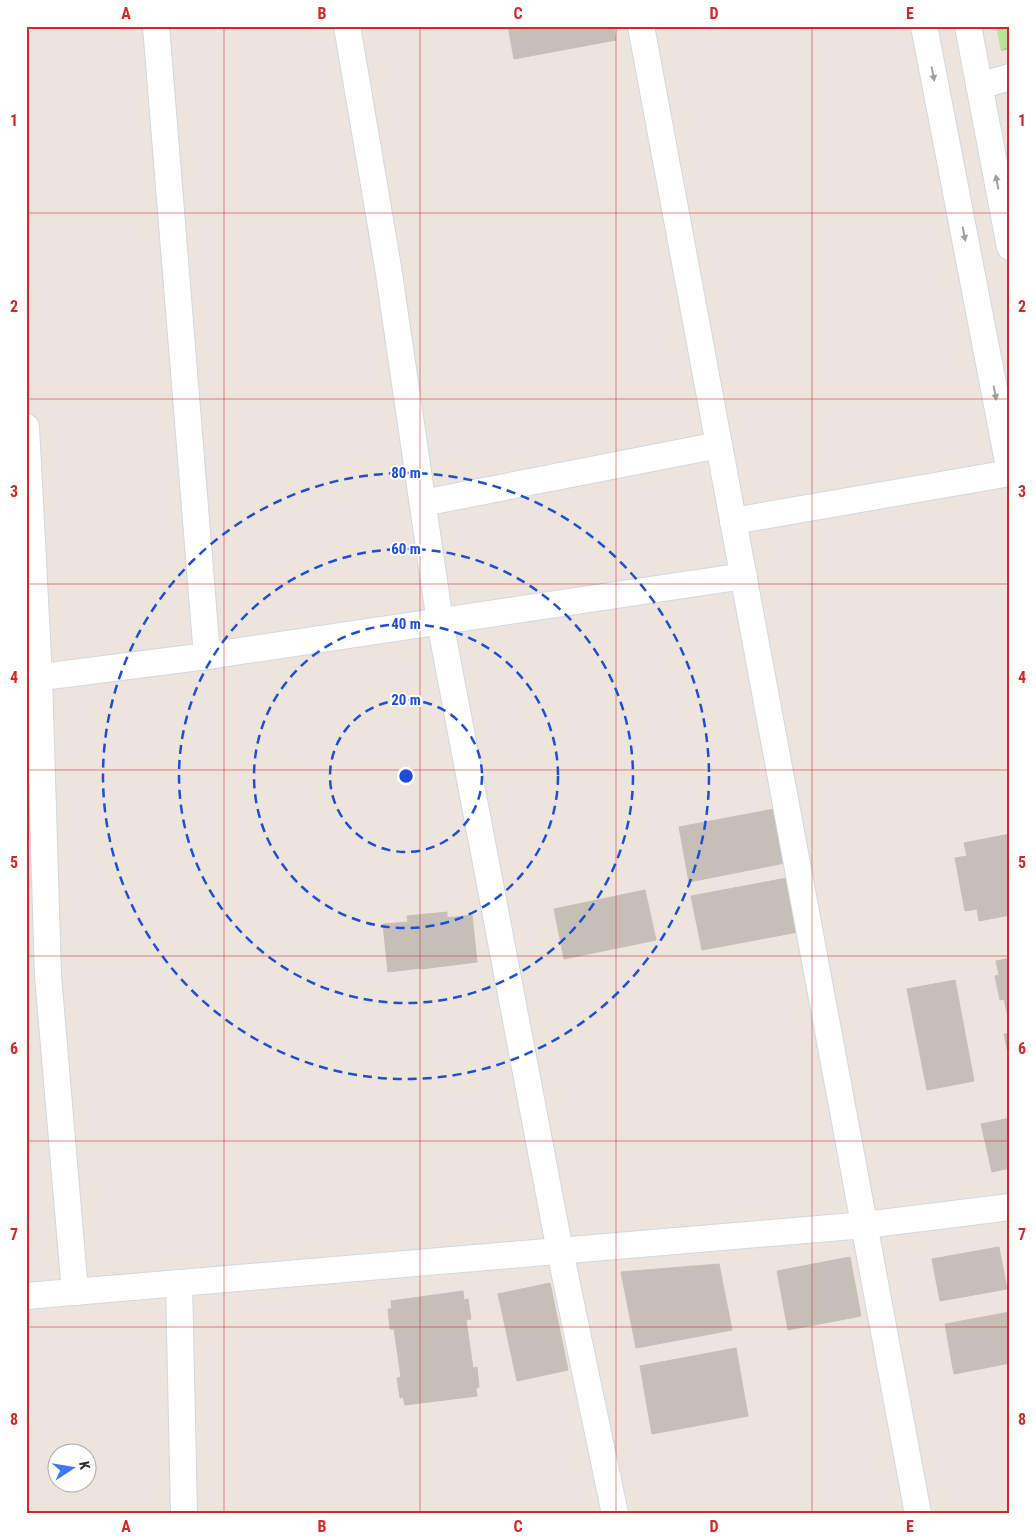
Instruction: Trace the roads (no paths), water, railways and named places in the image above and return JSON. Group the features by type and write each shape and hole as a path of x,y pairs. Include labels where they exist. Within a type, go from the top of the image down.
{"street":[{"path":"156,26 207,656"},
{"path":"347,26 388,267 440,622 560,1251 615,1514"},
{"path":"641,26 918,1514"},
{"path":"733,521 1010,472 924,26"},
{"path":"968,26 1010,247"},
{"path":"979,86 1010,77"},
{"path":"26,428 32,678 48,976 75,1292"},
{"path":"423,503 719,445"},
{"path":"32,678 207,656 744,576"},
{"path":"26,1296 865,1225 1010,1207"},
{"path":"179,1283 184,1514"}]}
